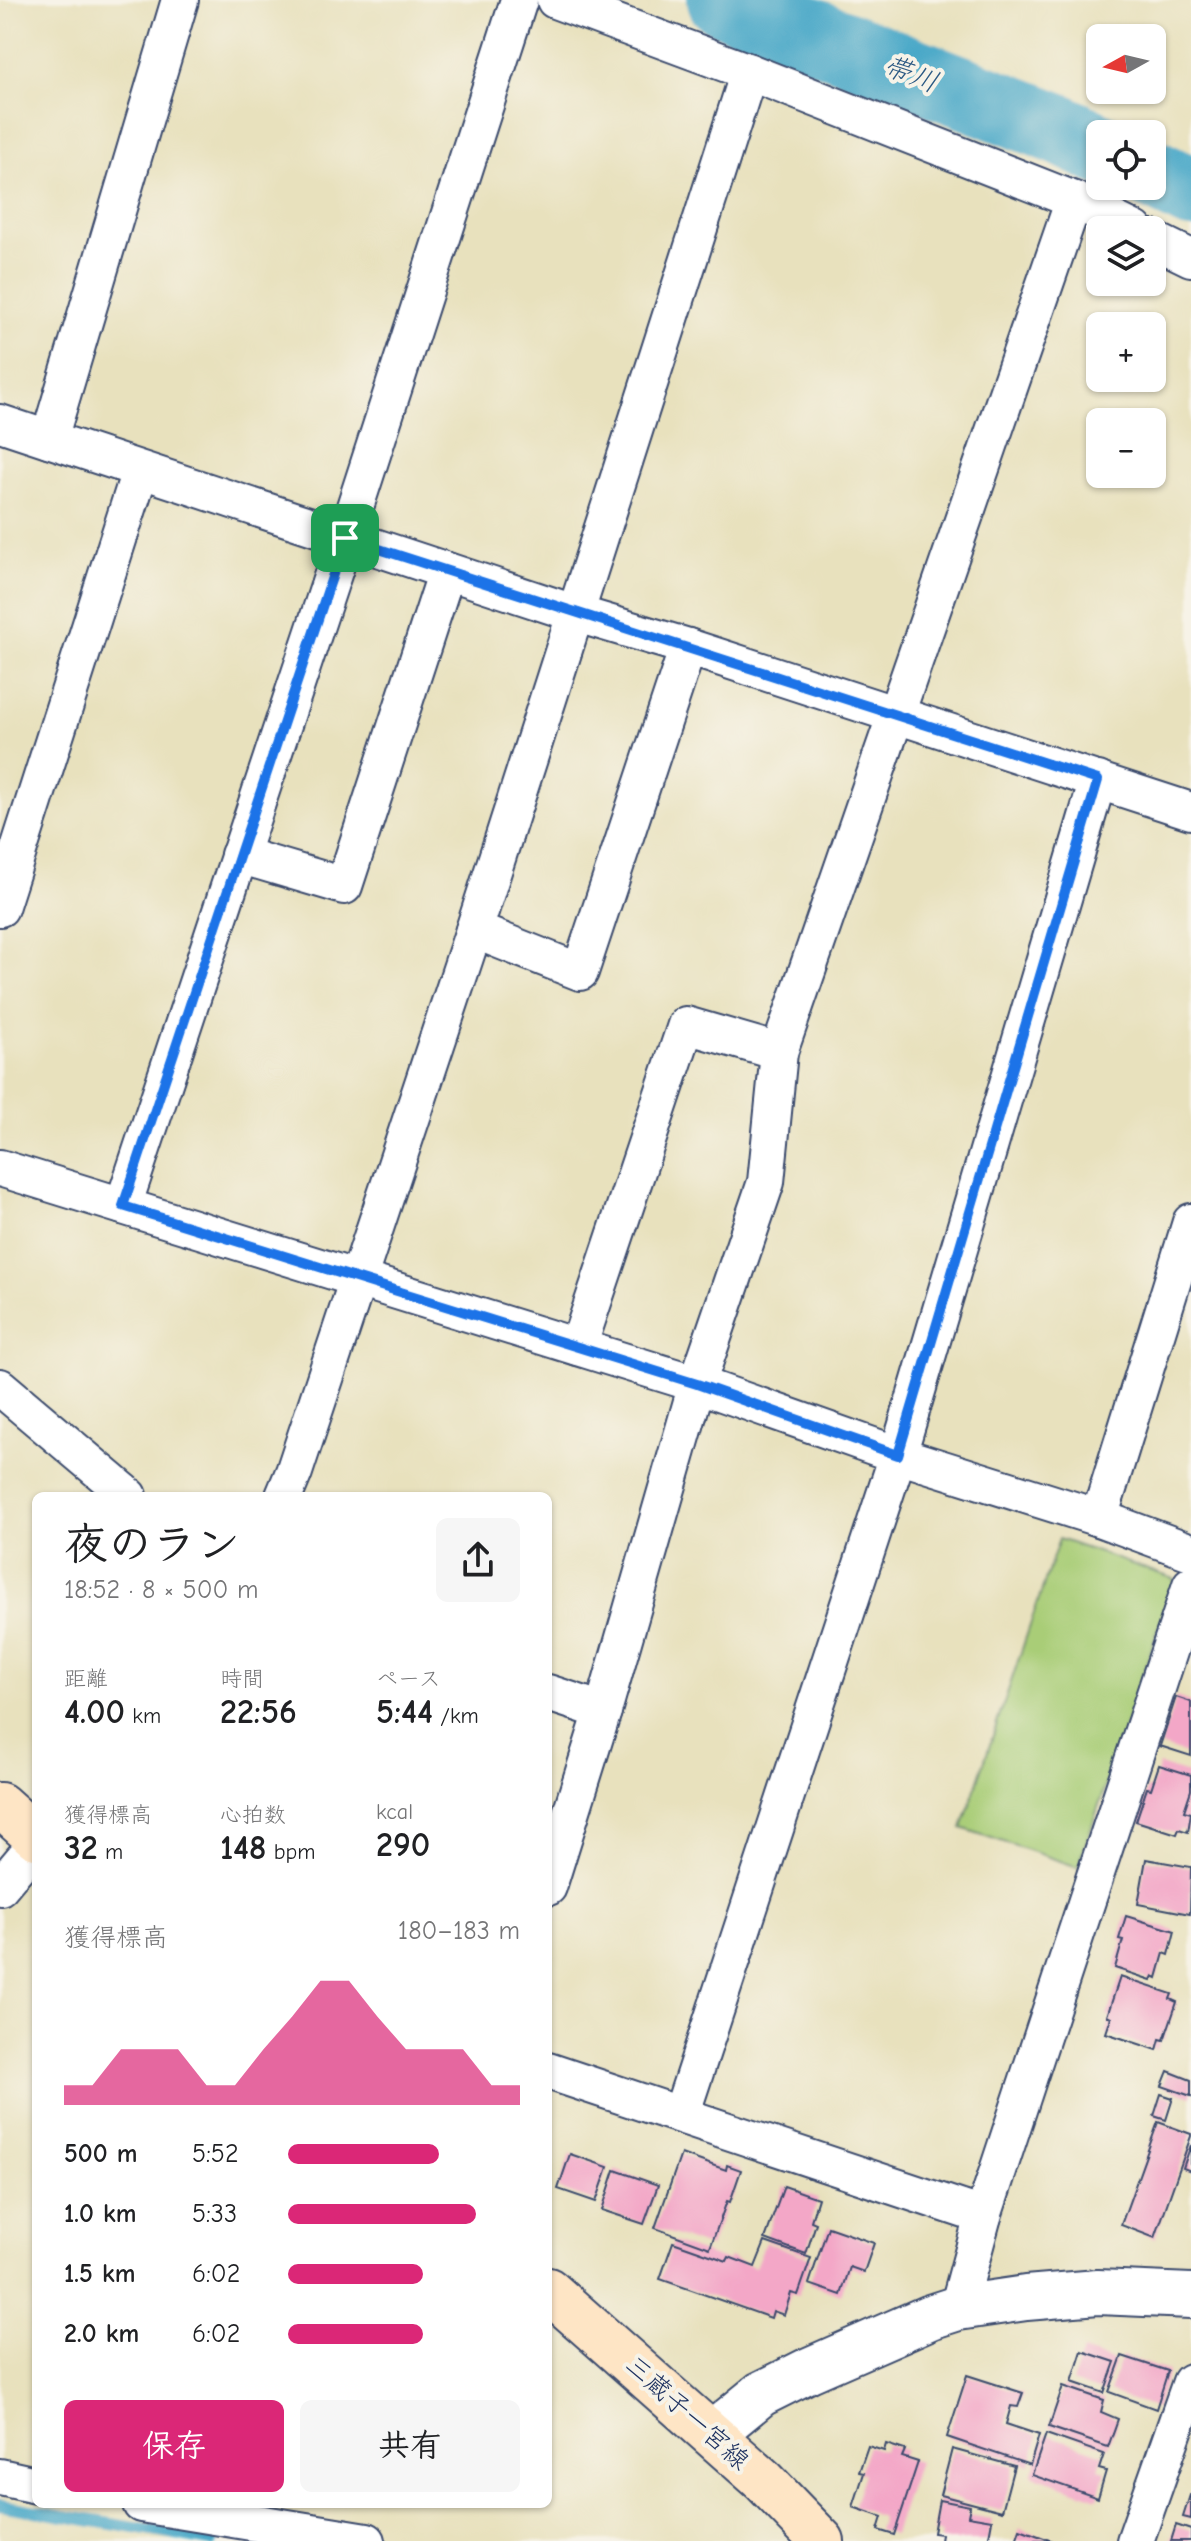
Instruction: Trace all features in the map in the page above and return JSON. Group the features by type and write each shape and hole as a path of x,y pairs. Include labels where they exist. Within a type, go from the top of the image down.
{"main road":[{"path":"0,1805 32,1833"},
{"name":"三蔵子一宮線","path":"552,2294 764,2481 822,2541"}],"street":[{"path":"49,439 180,0"},
{"path":"123,1206 345,538 519,0"},
{"path":"555,0 749,72 1074,200 1107,216"},
{"path":"286,1492 474,930 749,72"},
{"path":"552,1874 603,1711 697,1384 766,1182 779,1052 1074,200"},
{"path":"1166,246 1191,258"},
{"path":"0,423 574,613 688,647 1191,811"},
{"path":"0,908 12,829 140,471"},
{"path":"239,855 344,886 447,571"},
{"path":"474,930 580,972 688,647"},
{"path":"681,2115 898,1455 1098,780"},
{"path":"578,1347 686,1025 779,1052"},
{"path":"0,1168 697,1384 898,1455 1099,1518 1191,1552"},
{"path":"1099,1518 1191,1222"},
{"path":"0,1387 124,1492"},
{"path":"958,2308 983,2216 1191,1585"},
{"path":"552,1694 603,1711"},
{"path":"0,1887 32,1849"},
{"path":"552,2072 983,2216"},
{"path":"712,2434 761,2394 930,2317 958,2308 1098,2292 1191,2296"},
{"path":"1135,2541 1191,2382"},
{"path":"0,2477 32,2484"},
{"path":"165,2508 367,2541"}],"green space":[{"path":"1059,1539 1175,1579 1078,1867 962,1828"}],"building":[{"path":"1176,1697 1191,1702 1191,1756 1160,1746"},
{"path":"1159,1765 1191,1775 1191,1790 1184,1811 1191,1813 1188,1832 1179,1829 1177,1834 1136,1821"},
{"path":"1146,1859 1191,1867 1190,1914 1138,1904"},
{"path":"1126,1916 1175,1931 1169,1955 1164,1953 1157,1978 1153,1976 1151,1980 1115,1968"},
{"path":"1120,1977 1172,1994 1170,1999 1177,2002 1164,2040 1160,2039 1157,2050 1106,2033 1111,2018 1107,2016"},
{"path":"1168,2071 1191,2080 1191,2096 1162,2086"},
{"path":"1161,2094 1173,2098 1166,2120 1154,2116"},
{"path":"1158,2122 1191,2136 1155,2238 1121,2225"},
{"path":"1191,2145 1191,2171 1183,2168"},
{"path":"570,2154 608,2167 596,2202 558,2189"},
{"path":"681,2154 726,2170 727,2165 741,2170 710,2248 655,2228"},
{"path":"615,2170 658,2185 644,2224 602,2210"},
{"path":"784,2186 818,2198 811,2221 816,2223 806,2254 765,2239"},
{"path":"828,2227 874,2243 864,2272 850,2267 841,2295 809,2284"},
{"path":"673,2242 727,2261 729,2257 755,2267 765,2242 811,2258 798,2295 791,2293 784,2315 773,2311 771,2318 660,2279"},
{"path":"1082,2351 1115,2362 1104,2393 1072,2382"},
{"path":"1122,2356 1168,2371 1156,2409 1109,2392"},
{"path":"967,2375 1023,2393 1018,2407 1011,2406 1006,2424 1039,2435 1030,2465 947,2437"},
{"path":"1063,2386 1104,2400 1101,2412 1118,2419 1108,2447 1049,2427"},
{"path":"1046,2434 1104,2454 1099,2469 1106,2471 1098,2498 1032,2475"},
{"path":"886,2444 905,2450 902,2457 918,2462 894,2535 878,2530 882,2517 853,2507 864,2473 859,2472 868,2446 884,2451"},
{"path":"952,2449 1014,2466 1002,2511 940,2495"},
{"path":"1191,2495 1191,2519 1183,2517"},
{"path":"939,2500 970,2506 968,2516 992,2520 988,2541 940,2541 941,2534 933,2533"},
{"path":"1176,2525 1191,2530 1191,2541 1171,2541"},
{"path":"1020,2529 1052,2541 1016,2541"}],"waterway":[{"name":"帯川","path":"723,0 1059,129 1086,142"},
{"name":"帯川","path":"1166,181 1191,193"},
{"path":"0,2505 212,2541"}],"route":[{"path":"345,538 1098,780 898,1455 697,1384 123,1206 345,538"}]}
